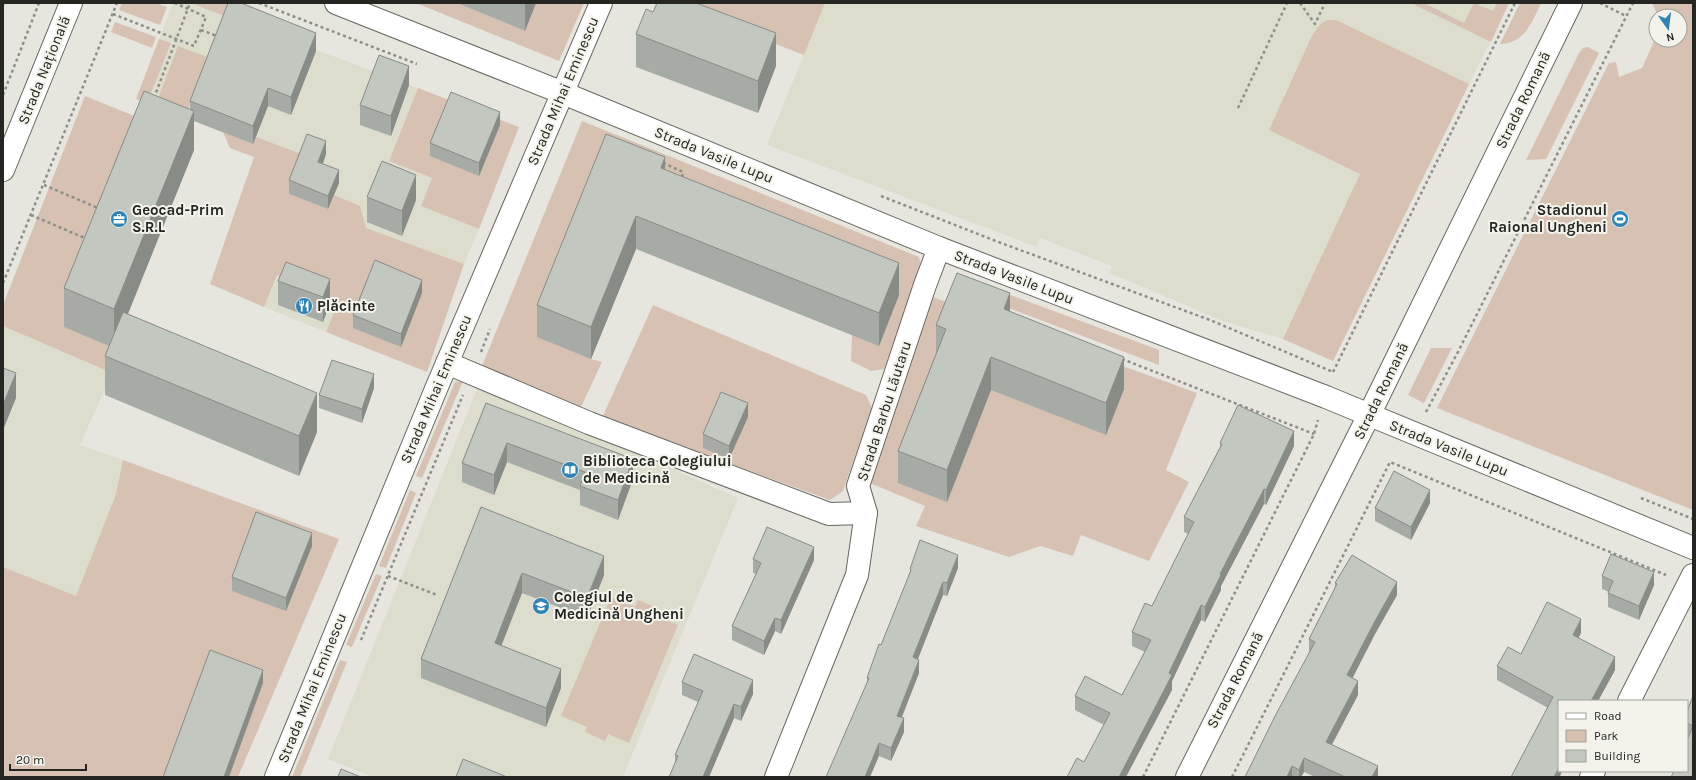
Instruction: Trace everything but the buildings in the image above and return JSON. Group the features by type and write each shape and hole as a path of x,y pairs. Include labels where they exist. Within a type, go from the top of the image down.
{"street":[{"name":"Strada Națională","path":"3,170 10,135 71,3"},
{"name":"Strada Vasile Lupu","path":"336,3 563,93 939,248 1326,397 1693,548"},
{"name":"Strada Mihai Eminescu","path":"276,777 447,363 602,3"},
{"name":"Strada Romană","path":"1187,777 1369,415 1571,3"},
{"name":"Strada Barbu Lăutaru","path":"776,777 857,575 866,513 858,486 925,284 939,248"},
{"path":"447,363 589,422 830,514 866,513"},
{"path":"1631,700 1691,580"}],"path":[{"path":"3,95 39,3"},
{"path":"3,283 117,3"},
{"path":"113,14 194,46 206,17 175,3"},
{"path":"152,105 190,3"},
{"path":"259,3 419,64"},
{"path":"1238,108 1287,3"},
{"path":"1300,3 1315,24 1325,3"},
{"path":"1143,777 1314,434 1333,372 1515,3"},
{"path":"1600,3 1626,16"},
{"path":"1425,412 1460,350 1632,3"},
{"path":"201,30 222,38"},
{"path":"662,163 683,172 681,187"},
{"path":"44,185 102,210"},
{"path":"874,193 1001,243 1210,320 1333,372"},
{"path":"31,215 91,240"},
{"path":"1121,359 1314,434"},
{"path":"359,644 472,374"},
{"path":"1232,777 1390,462 1691,580"},
{"path":"388,576 437,595"}],"shaded area":[{"path":"173,3 191,3 418,88 389,161 432,178 421,206 479,229 464,264 366,228 360,206 334,195 328,209 289,194 253,144 136,99"},
{"path":"825,3 1509,3 1333,361 1283,339 1223,321 1110,273 1112,266 1040,238 1037,247 767,145"},
{"path":"277,274 339,300 326,332 264,307"},
{"path":"3,326 112,373 80,445 123,460 116,494 76,597 3,567"},
{"name":"Colegiul de Medicină Ungheni","path":"479,384 738,498 623,777 373,777 328,759"}],"green space":[{"path":"122,3 156,3 167,7 160,25 119,10"},
{"path":"196,3 229,3 224,16 196,5"},
{"path":"416,3 457,3 525,31 536,3 584,3 559,61"},
{"path":"669,3 825,3 804,55"},
{"path":"1411,3 1424,3 1464,23 1474,3 1493,11 1497,3 1509,3 1491,42"},
{"path":"1520,3 1541,3 1531,24 1522,36 1509,43 1500,44"},
{"name":"Stadionul Raional Ungheni","path":"1652,3 1693,3 1693,510 1437,408 1609,63 1616,62 1619,77 1642,68 1651,48 1688,48 1688,8 1654,8"},
{"path":"1328,20 1336,20 1469,84 1333,361 1283,339 1360,174 1269,130 1311,38 1320,25"},
{"path":"115,22 156,37 152,48 111,32"},
{"path":"159,39 171,43 147,103 136,99"},
{"path":"178,46 207,57 186,115 156,104"},
{"path":"1588,47 1599,53 1546,159 1526,160 1579,53 1583,48"},
{"path":"418,88 519,127 479,229 421,206 432,178 389,161"},
{"path":"85,96 147,121 114,348 112,373 3,326 3,305"},
{"path":"582,121 919,257 922,271 884,369 871,371 851,361 852,335 661,201 606,166 591,359 602,362 581,407 482,366"},
{"path":"223,132 253,144 256,137 304,155 289,194 328,209 334,195 360,206 366,228 464,264 427,372 326,332 339,300 277,275 264,307 210,284 254,157 230,148"},
{"path":"1005,293 1159,350 1159,365 1001,305"},
{"path":"933,297 1197,393 1166,470 1189,482 1149,561 1081,535 1073,556 1040,546 1009,557 916,526 925,506 870,483"},
{"path":"653,305 866,395 872,408 843,491 830,500 602,418"},
{"path":"1431,348 1452,348 1424,403 1408,395"},
{"path":"463,381 422,478 416,476 455,382"},
{"path":"123,460 339,539 238,777 3,777 3,567 76,596 116,494"},
{"path":"410,490 416,493 386,568 379,566"},
{"path":"376,574 382,576 352,647 346,645"},
{"path":"611,597 635,607 638,600 657,608 655,615 678,625 629,743 608,734 605,741 585,732 587,727 561,716"},
{"path":"340,660 347,662 300,777 292,777"}],"place":[{"name":"Geocad-Prim S.R.L","path":"119,219"},
{"name":"Stadionul Raional Ungheni","path":"1620,219"},
{"name":"Plăcinte","path":"304,306"},
{"name":"Biblioteca Colegiului de Medicină","path":"570,470"},
{"name":"Colegiul de Medicină Ungheni","path":"541,606"}]}
